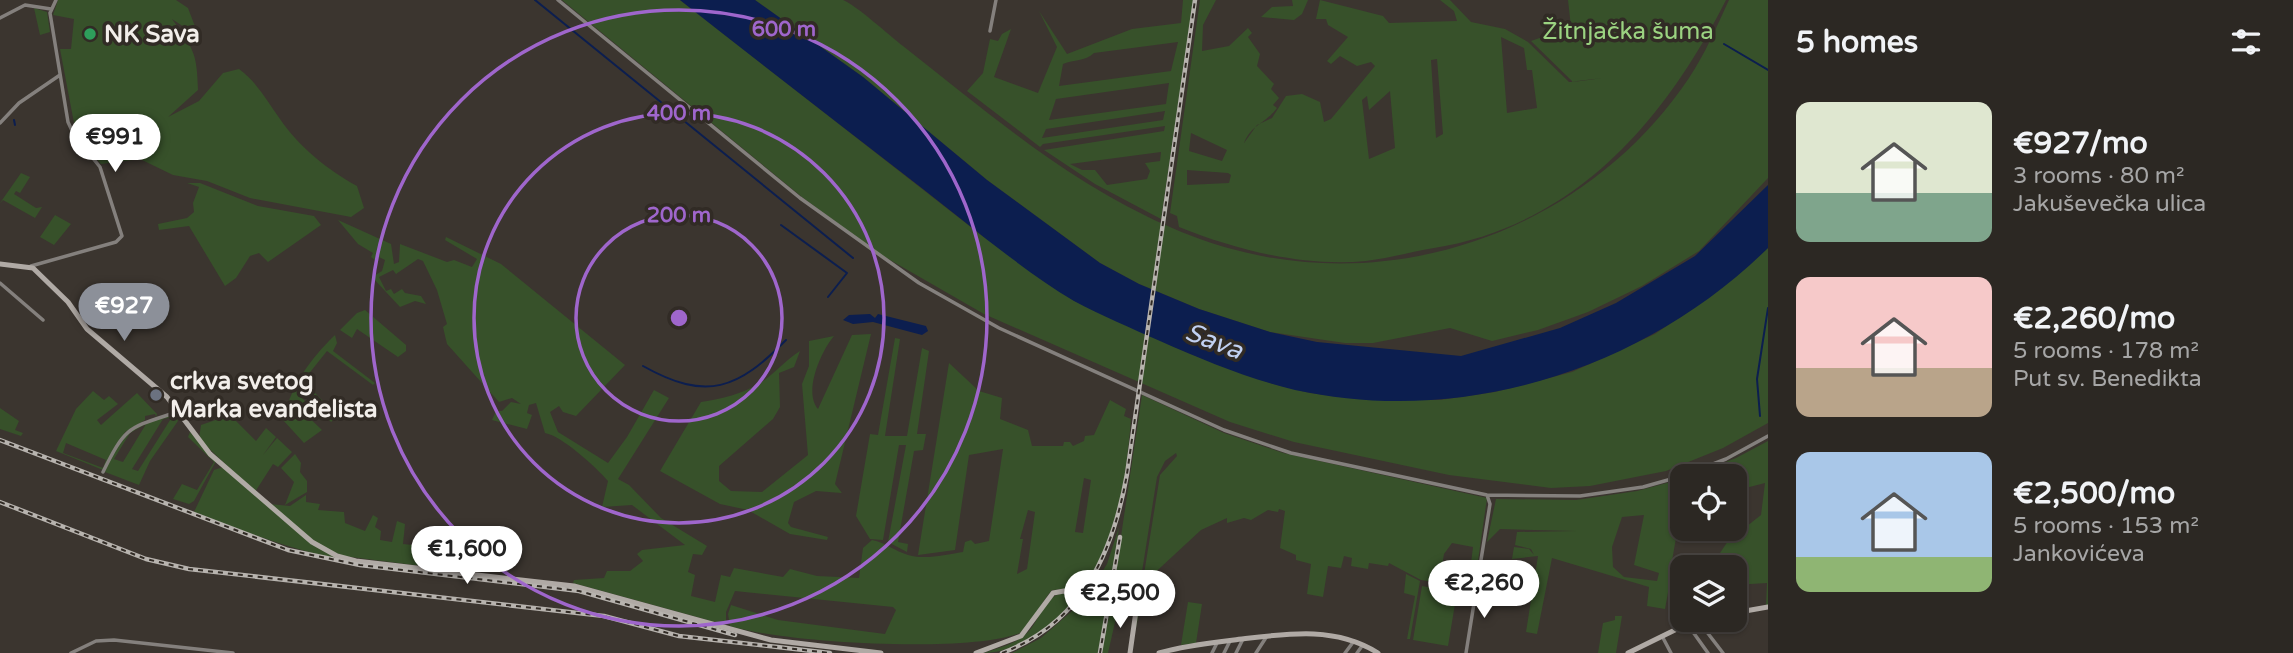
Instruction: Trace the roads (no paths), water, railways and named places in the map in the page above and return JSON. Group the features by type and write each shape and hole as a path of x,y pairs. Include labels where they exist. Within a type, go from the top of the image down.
{"main road":[{"path":"0,264 29,266 39,273 68,302 88,328 161,392 210,454 292,526 320,548 342,558 574,586 771,640 881,653"},
{"path":"976,653 1021,636 1053,593 1067,592 1092,606 1114,598 1126,598 1135,607 1130,653"},
{"path":"1747,611 1768,607"},
{"path":"1628,653 1671,632"},
{"path":"1159,653 1267,636 1317,633 1354,641 1378,653"}],"street":[{"path":"29,266 116,242 122,236 100,167 74,135 68,122 51,9 56,0"},
{"path":"558,0 800,198 874,253 955,306 1224,430 1291,453 1487,495 1580,496 1643,487 1670,479"},
{"path":"990,31 996,0"},
{"path":"0,18 25,5 51,9"},
{"path":"0,123 19,103 60,75"},
{"path":"39,273 40,263"},
{"path":"0,283 43,320"},
{"path":"103,472 116,445 130,428 177,412"},
{"path":"1713,464 1768,436"},
{"path":"1466,653 1490,504 1487,495"},
{"path":"1693,632 1708,653"},
{"path":"1707,632 1723,653"},
{"path":"1256,653 1267,636"},
{"path":"1662,636 1671,653"},
{"path":"1236,653 1244,639"},
{"path":"71,653 96,641 114,640 233,653"},
{"path":"1224,653 1230,641"},
{"path":"1345,653 1354,641"},
{"path":"1212,653 1217,643"},
{"path":"1357,653 1363,644"},
{"path":"1644,646 1647,653"}],"water":[{"name":"Sava","path":"680,0 755,0 863,77 987,180 1100,263 1139,284 1199,309 1270,332 1317,342 1461,356 1560,328 1616,303 1695,256 1768,185 1768,248 1719,290 1666,326 1609,356 1549,378 1487,393 1423,400 1359,399 1295,390 1243,375 1193,355 1095,312 1054,289"},
{"path":"870,314 875,318 878,314 926,326 928,331 922,335 873,322 853,324 843,320 849,315"}],"waterway":[{"path":"535,0 853,258"},
{"path":"1724,44 1768,70"},
{"path":"14,120 15,125"},
{"path":"781,225 847,273 828,297"},
{"path":"1760,416 1757,379 1768,308"},
{"path":"643,366 686,384 704,387 720,385 752,370 786,340"}],"railway":[{"path":"1002,653 1030,640 1073,604 1089,582 1113,531 1127,474 1195,0"},
{"path":"0,440 288,550 360,565 579,591 735,635"},
{"path":"0,502 146,559 189,569 604,616 679,636 830,653"},
{"path":"1100,653 1120,537"}],"place":[{"name":"NK Sava","path":"90,34"},
{"name":"crkva svetog Marka evanđelista","path":"156,395"}],"park label":[{"name":"Žitnjačka šuma","path":"1628,31"}]}
